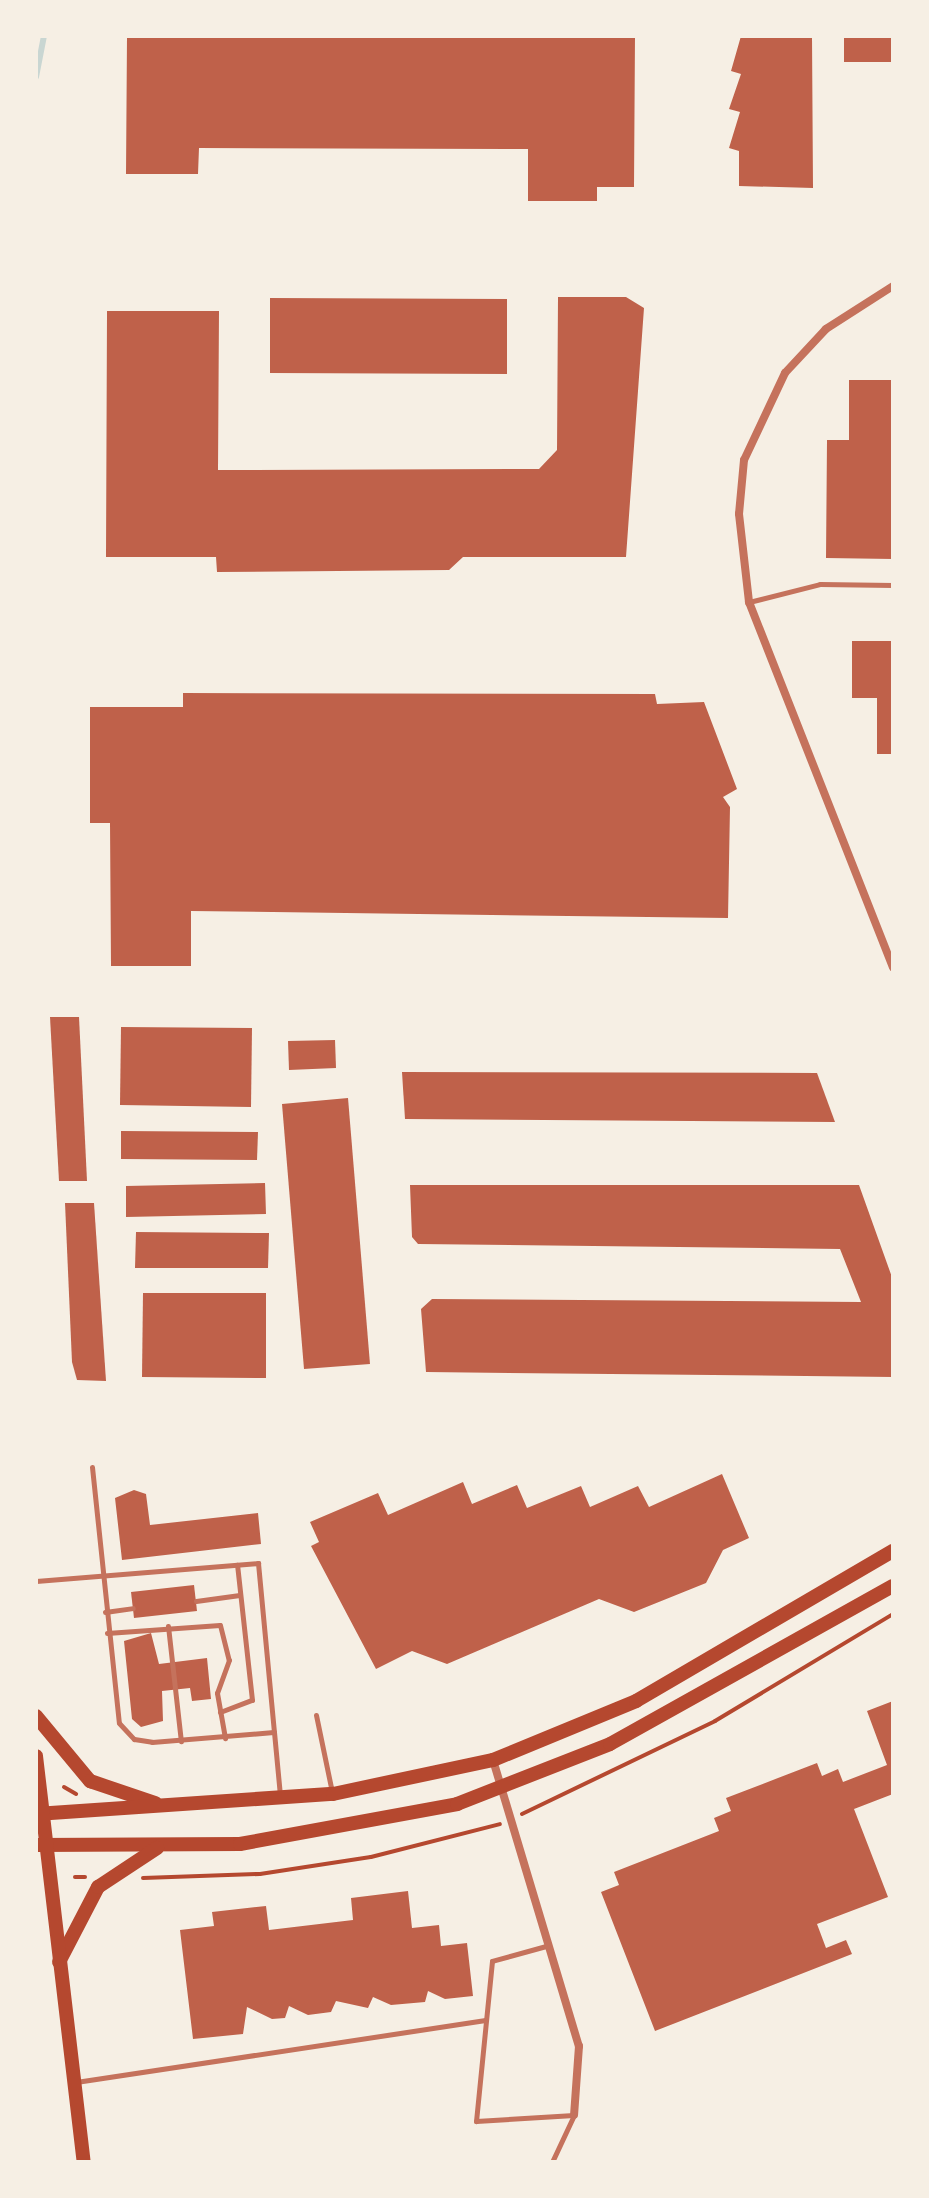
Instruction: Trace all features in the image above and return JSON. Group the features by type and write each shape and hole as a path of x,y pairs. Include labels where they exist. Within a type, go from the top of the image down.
{"main road":[{"path":"38,1814 171,1808 333,1794 493,1760 636,1701 893,1551"},
{"path":"39,1845 162,1845 310,1836 500,1790 672,1713 893,1586"},
{"path":"36,1716 90,1781 171,1808"},
{"path":"36,1756 39,1845 84,2162"},
{"path":"57,1966 98,1887 162,1845"}],"street":[{"path":"893,286 826,329 785,373 763,414 744,460 739,514 749,602 893,968"},
{"path":"493,1760 546,1946 579,2046 574,2115"}],"lane":[{"path":"749,602 820,584 893,585"},
{"path":"92,1467 107,1633 122,1728 143,1741 225,1738 274,1732"},
{"path":"36,1581 258,1563 280,1800"},
{"path":"220,1712 252,1700 237,1565"},
{"path":"196,1601 240,1595"},
{"path":"105,1612 133,1608"},
{"path":"107,1633 211,1621 225,1631 229,1660 217,1691 225,1738"},
{"path":"168,1626 181,1741"},
{"path":"316,1715 333,1794"},
{"path":"546,1946 492,1961 476,2121 574,2115 552,2162"},
{"path":"73,2082 485,2020"}],"path":[{"path":"537,1807 715,1721 893,1614"},
{"path":"64,1787 78,1796"},
{"path":"132,1881 161,1873 260,1874 484,1831"},
{"path":"75,1877 83,1865"},
{"path":"80,1872 90,1881"}],"building":[{"path":"127,36 635,36 634,187 597,187 597,201 528,201 528,149 199,148 198,174 126,174"},
{"path":"741,36 812,36 813,188 739,186 739,151 729,148 740,112 729,109 741,74 731,71"},
{"path":"844,36 893,36 893,62 844,62"},
{"path":"558,297 626,297 644,308 626,557 463,557 449,570 217,572 216,557 106,557 107,311 219,311 218,470 539,469 557,450"},
{"path":"270,298 507,299 507,374 270,373"},
{"path":"849,380 893,380 893,559 826,558 827,440 849,440"},
{"path":"852,641 893,641 893,754 877,754 877,698 852,698"},
{"path":"183,693 655,694 657,704 704,702 737,789 723,797 730,807 728,918 191,911 191,966 111,966 110,823 90,823 90,707 183,707"},
{"path":"50,1017 79,1017 87,1181 59,1181"},
{"path":"121,1027 252,1028 251,1107 120,1105"},
{"path":"335,1040 336,1068 289,1070 288,1041"},
{"path":"402,1072 817,1073 835,1122 405,1119"},
{"path":"348,1098 370,1364 304,1369 282,1104"},
{"path":"121,1131 258,1132 257,1160 121,1159"},
{"path":"265,1183 266,1214 126,1217 126,1186"},
{"path":"410,1185 859,1185 893,1280 893,1377 426,1372 421,1309 432,1299 861,1302 840,1249 418,1244 412,1237"},
{"path":"65,1203 94,1203 106,1381 77,1380 72,1362"},
{"path":"136,1232 269,1233 268,1268 135,1268"},
{"path":"143,1293 266,1293 266,1378 142,1377"},
{"path":"722,1474 749,1538 723,1550 706,1583 634,1612 599,1599 447,1664 412,1651 376,1669 311,1546 319,1542 310,1522 378,1493 388,1515 463,1482 472,1504 517,1485 527,1508 581,1486 590,1507 638,1486 649,1507"},
{"path":"134,1490 146,1494 150,1525 258,1513 261,1544 122,1560 115,1498"},
{"path":"194,1585 197,1611 134,1618 131,1592"},
{"path":"151,1633 159,1664 207,1658 211,1699 192,1701 190,1688 162,1691 163,1721 141,1727 132,1719 124,1641"},
{"path":"893,1701 893,1794 854,1809 888,1897 817,1924 826,1948 846,1940 852,1954 655,2031 601,1892 619,1885 614,1872 719,1831 714,1818 731,1811 726,1798 817,1763 822,1776 838,1769 843,1782 887,1765 867,1711"},
{"path":"408,1891 412,1928 439,1925 441,1946 467,1943 473,1996 445,1999 428,1991 425,2002 391,2005 373,1997 368,2008 336,2001 331,2012 308,2015 289,2006 285,2018 272,2019 247,2007 243,2034 193,2039 180,1930 214,1926 212,1912 266,1906 269,1930 353,1920 351,1898"}],"waterway":[{"path":"36,77 44,36"}]}
